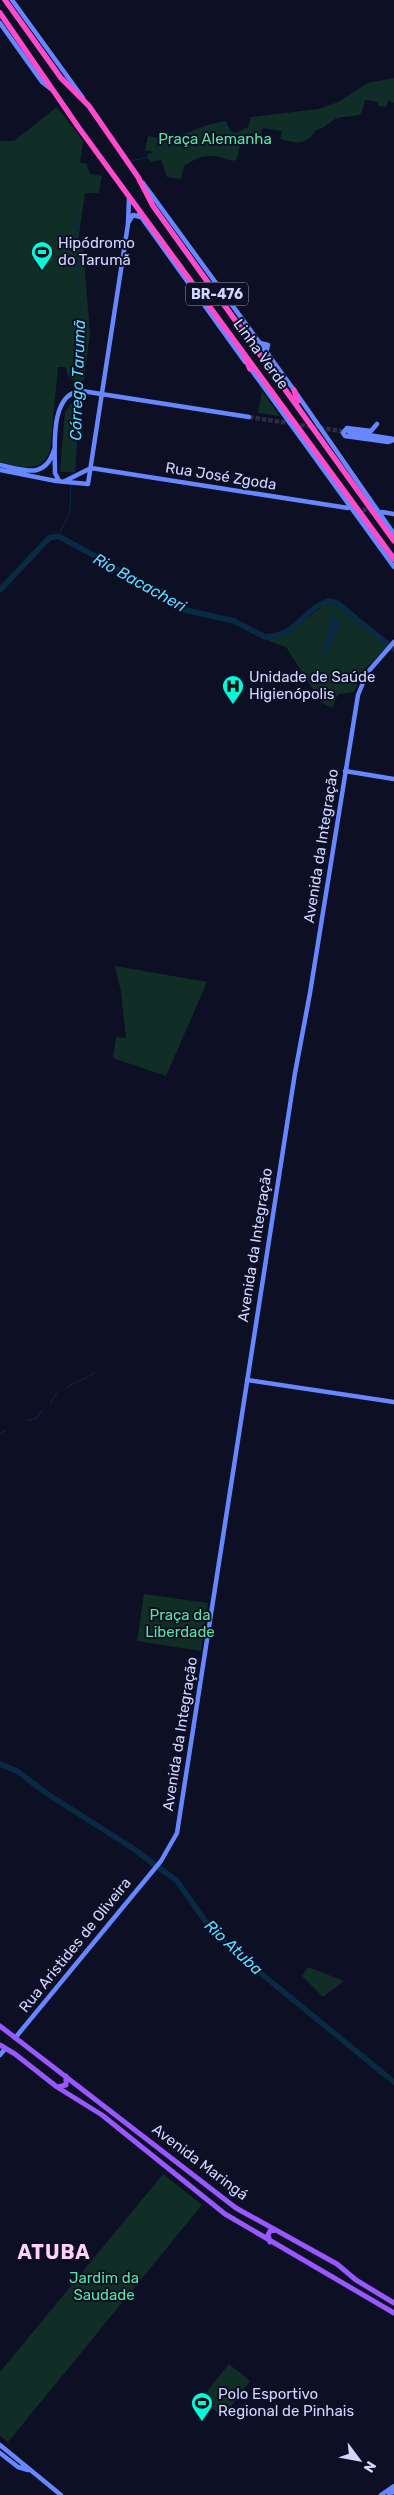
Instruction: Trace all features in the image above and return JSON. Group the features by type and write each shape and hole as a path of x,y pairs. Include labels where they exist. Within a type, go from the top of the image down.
{"highway":[{"name":"Linha Verde","path":"5,0 61,78 89,106 138,177 153,206 394,541"},
{"name":"Linha Verde","path":"0,13 53,91 394,559"},
{"path":"242,348 250,369"},
{"path":"294,390 300,408"}],"main road":[{"name":"Linha Verde","path":"12,0 89,106"},
{"name":"Linha Verde","path":"0,23 42,82 53,91"},
{"path":"138,177 294,390 394,534"},
{"path":"124,188 143,220 394,567"},
{"path":"0,470 61,482 74,480 88,484 128,224 129,197"},
{"path":"128,224 134,215 143,220"},
{"path":"61,482 55,473 59,408 65,398 80,392 249,417"},
{"path":"377,424 378,432 394,439 388,442 346,436 343,433 347,428 371,431 377,424"},
{"path":"349,432 394,439"},
{"path":"0,465 27,471 37,470 48,464 56,444"},
{"path":"74,480 91,468"},
{"name":"Rua José Zgoda","path":"91,468 348,508"},
{"path":"382,512 394,514"},
{"name":"Avenida da Integração","path":"154,1869 174,1842 180,1822 295,1073 310,993 354,717 361,682 394,642"},
{"path":"346,771 394,779"},
{"path":"248,1380 394,1402"},
{"name":"Rua Aristides de Oliveira","path":"15,2038 154,1869"},
{"name":"Avenida Maringá","path":"0,2026 236,2208 343,2268 356,2280 394,2303"},
{"path":"0,2055 2,2047"},
{"name":"Avenida Maringá","path":"2,2047 15,2054 57,2087 113,2123 212,2205 270,2242 322,2270 394,2313"},
{"path":"57,2087 66,2085 68,2080 65,2075"},
{"path":"113,2123 113,2118 118,2116"},
{"path":"144,2149 148,2148 151,2141"},
{"path":"270,2242 268,2234 270,2231 276,2230"},
{"path":"322,2270 329,2266 328,2259"},
{"path":"0,2446 61,2495"},
{"path":"0,2453 21,2468 30,2470"},
{"path":"20,2462 21,2468"},
{"path":"381,2495 394,2486"},
{"path":"389,2495 394,2491"}],"green space":[{"name":"Praça Alemanha","path":"394,78 394,103 388,100 387,107 378,106 378,102 365,100 362,112 359,115 335,119 316,130 305,141 296,142 280,139 282,131 262,128 261,135 249,134 240,143 237,159 233,161 213,156 202,157 184,166 181,179 167,177 161,160 151,162 147,157 148,154 154,152 145,150 148,136 158,138 156,150 159,141 226,121 230,131 236,133 248,127 251,117 319,109 338,102 368,83"},
{"name":"Hipódromo do Tarumã","path":"57,107 83,141 80,162 87,164 90,174 102,176 99,193 85,193 78,241 83,247 90,333 84,380 77,384 67,374 66,367 58,367 50,451 46,459 35,466 22,467 0,462 0,141 14,141"},
{"path":"262,391 280,416 258,413"},
{"path":"76,398 80,399 75,472 60,472 65,412"},
{"path":"325,604 335,605 388,646 364,670 354,692 338,694 332,708 321,702 286,647 269,641 266,637 290,632"},
{"path":"115,966 207,982 166,1076 113,1058 116,1037 126,1038 121,992"},
{"name":"Praça da Liberdade","path":"144,1594 208,1603 201,1651 137,1641"},
{"path":"308,1967 344,1981 323,1997 302,1976"},
{"name":"Jardim da Saudade","path":"163,2174 202,2205 8,2442 0,2436 0,2372"},
{"path":"229,2364 250,2381 223,2417 201,2399"}],"water":[{"path":"335,616 341,620 339,628 326,653 321,653 326,641 330,617"}],"waterway":[{"name":"Córrego Tarumã","path":"267,128 298,133 314,130 335,113 343,114 366,93 394,91"},
{"name":"Córrego Tarumã","path":"131,161 153,156 179,141 222,125 227,125 232,135 238,139 259,127"},
{"name":"Córrego Tarumã","path":"79,390 82,349 75,196 102,174"},
{"name":"Córrego Tarumã","path":"72,474 79,394"},
{"name":"Córrego Tarumã","path":"58,536 70,513 71,483"},
{"name":"Rio Bacacheri","path":"0,590 49,538 58,536 108,563 132,579 161,591 181,609 234,621 265,637 286,632 313,610 329,601 337,603 394,649"},
{"path":"67,1387 95,1373"},
{"path":"50,1403 57,1392"},
{"path":"26,1421 37,1418 43,1409"},
{"path":"0,1433 6,1430"},
{"name":"Rio Atuba","path":"0,1764 17,1771 49,1795 131,1847 177,1881 211,1929 236,1953 394,2082"}],"tunnel":[{"path":"249,417 347,432"},
{"path":"356,509 373,511"}],"place":[{"name":"Hipódromo do Tarumã","path":"42,271"},
{"name":"Unidade de Saúde Higienópolis","path":"233,705"},
{"name":"Polo Esportivo Regional de Pinhais","path":"202,2422"}],"district":[{"name":"ATUBA","path":"54,2252"}]}
